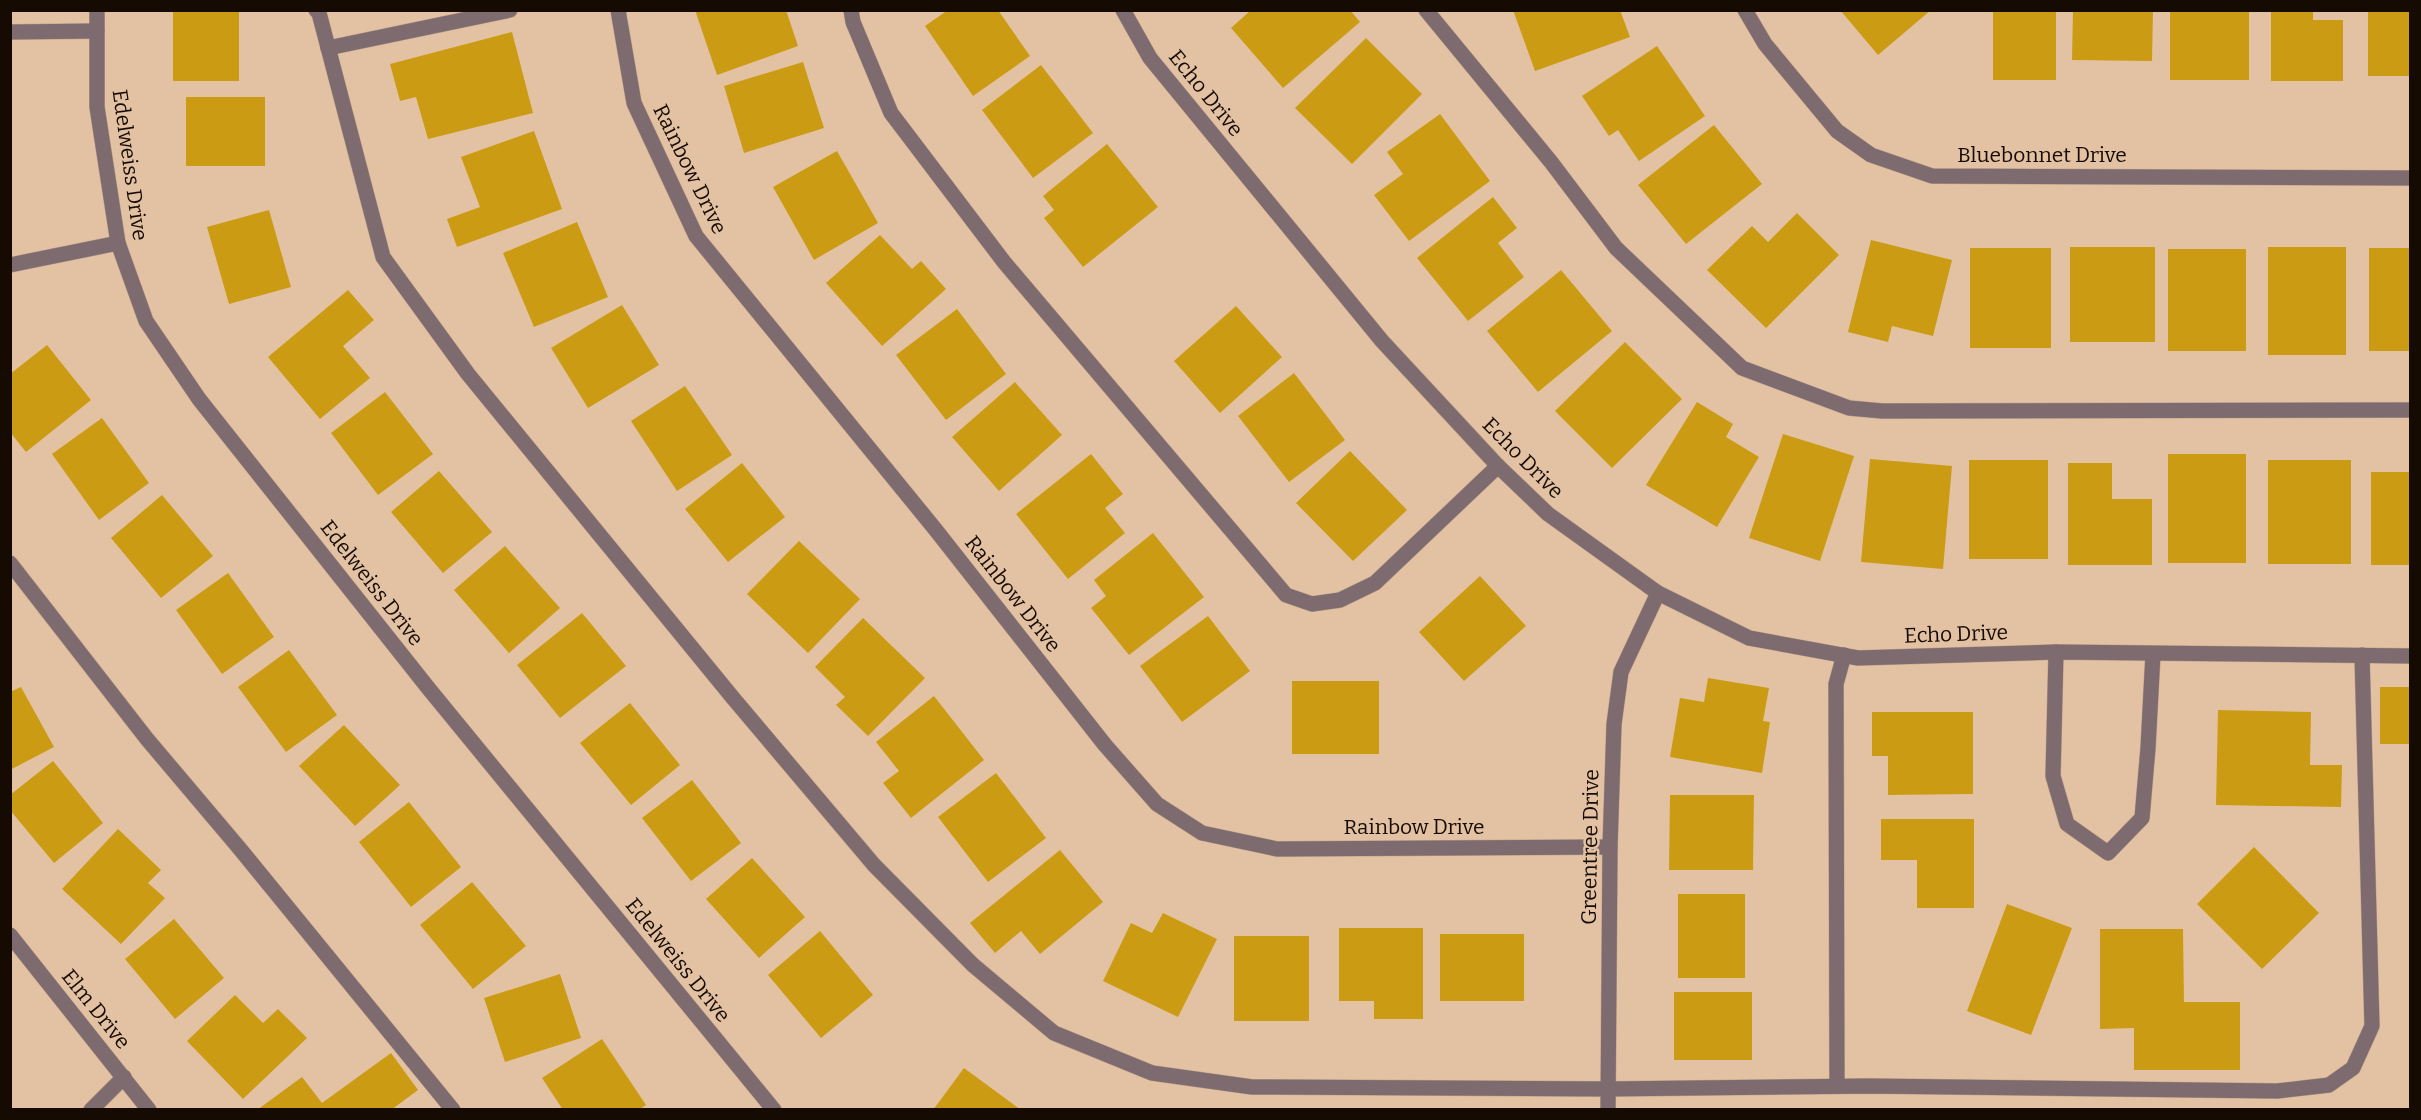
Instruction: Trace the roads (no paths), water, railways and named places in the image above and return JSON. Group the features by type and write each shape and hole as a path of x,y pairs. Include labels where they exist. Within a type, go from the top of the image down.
{"street":[{"name":"Edelweiss Drive","path":"97,10 97,107 118,243 146,321 199,399 429,689 774,1110"},
{"path":"316,10 383,257 468,374 733,698 874,866 973,965 1054,1033 1152,1073 1252,1087 1608,1089 1837,1086 2277,1091 2329,1085 2353,1068 2373,1026 2362,655"},
{"path":"328,48 510,10"},
{"name":"Rainbow Drive","path":"618,10 634,103 696,236 1156,804 1202,834 1277,849 1610,847"},
{"path":"851,10 853,22 891,113 1004,262 1286,595 1312,604 1340,600 1375,583 1497,466"},
{"name":"Echo Drive","path":"1123,10 1150,58 1367,323 1497,466 1548,514 1658,593 1749,639 1858,658 2056,652 2410,656"},
{"path":"1426,10 1551,162 1616,248 1742,368 1849,408 1882,411 2410,410"},
{"name":"Bluebonnet Drive","path":"1745,10 1764,44 1837,131 1871,155 1932,176 2410,178"},
{"path":"10,32 97,31"},
{"path":"10,265 118,243"},
{"path":"10,563 147,739 453,1110"},
{"name":"Greentree Drive","path":"1608,1110 1610,847 1614,724 1621,672 1658,593"},
{"path":"2056,652 2053,776 2067,824 2108,853 2142,818 2153,654"},
{"path":"1837,1086 1836,684 1844,655"},
{"name":"Elm Drive","path":"10,935 149,1110"},
{"path":"91,1110 124,1077"}]}
